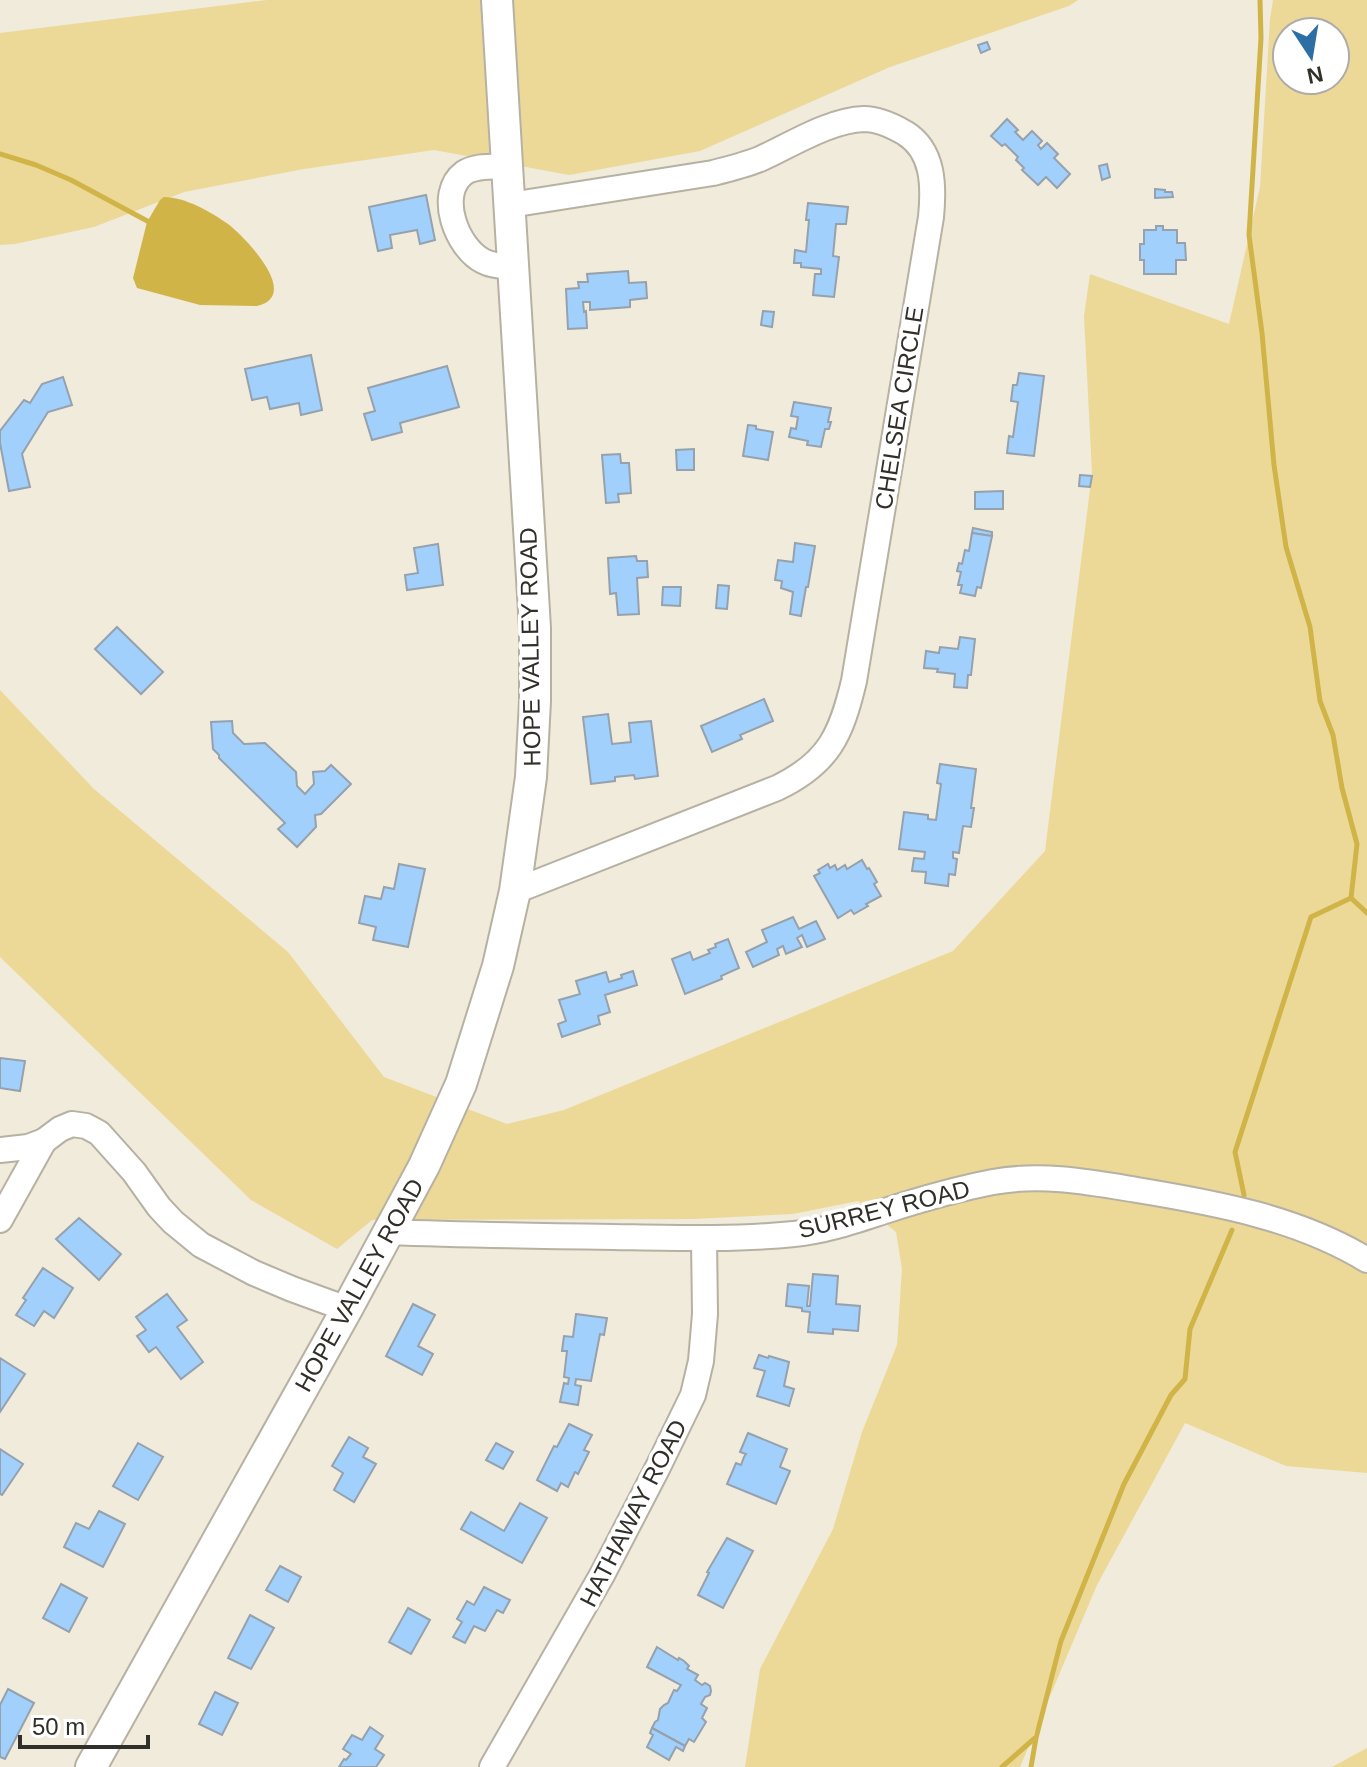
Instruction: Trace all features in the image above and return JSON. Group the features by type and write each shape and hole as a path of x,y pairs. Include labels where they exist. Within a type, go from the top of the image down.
{"main road":[{"name":"HOPE VALLEY ROAD","path":"91,1767 424,1166 461,1084 498,966 515,891 531,777 535,701 533,592 497,0"}],"street":[{"name":"CHELSEA CIRCLE","path":"510,205 725,170 759,159 829,127 850,120 866,119 895,128 919,145 931,171 933,189 931,217 854,681 835,739 811,769 795,780 515,891"},
{"path":"508,166 480,167 464,173 454,187 452,210 454,224 465,247 472,254 489,264 514,267"},
{"path":"0,1150 28,1147 72,1124 86,1126 99,1133 134,1172 159,1207 201,1245 254,1273 347,1309"},
{"path":"0,1220 44,1141"},
{"name":"SURREY ROAD","path":"389,1232 734,1238 819,1230 941,1193 994,1182 1041,1178 1084,1181 1260,1216 1309,1231 1367,1260"},
{"name":"HATHAWAY ROAD","path":"492,1767 602,1575 693,1395 701,1361 705,1314 704,1238"}],"shaded area":[{"path":"267,0 1078,0 1069,6 890,67 700,151 569,175 434,150 304,169 184,192 94,227 0,245 0,33"},
{"path":"1273,0 1367,0 1367,1473 1286,1466 1185,1423 1097,1585 1020,1767 745,1767 760,1669 833,1529 862,1432 897,1345 902,1269 896,1232 858,1201 793,1214 693,1219 372,1220 337,1249 251,1200 0,957 0,690 94,789 288,952 384,1077 507,1124 564,1110 953,951 1045,851 1092,473 1084,316 1090,274 1229,324 1260,187 1270,19"},
{"path":"164,197 198,206 236,231 266,266 274,291 269,300 257,306 200,305 137,288 133,278 147,222"},
{"path":"1367,1748 1367,1767 1332,1767"}],"building":[{"path":"987,42 990,49 981,53 978,45"},
{"path":"1007,119 1023,140 1032,131 1042,141 1038,145 1041,149 1047,143 1058,154 1054,158 1070,174 1057,188 1046,177 1038,185 1022,170 1024,168 1016,160 1018,157 991,136"},
{"path":"1107,164 1110,177 1102,180 1099,166"},
{"path":"1155,189 1172,192 1173,197 1155,198"},
{"path":"426,195 435,240 420,244 417,230 390,235 392,248 378,251 369,207"},
{"path":"808,203 848,207 846,224 836,224 833,256 839,257 834,297 813,295 815,274 821,274 821,269 794,263 795,250 806,252"},
{"path":"1156,226 1163,226 1163,230 1177,230 1177,243 1185,243 1186,260 1176,260 1176,274 1144,274 1140,244 1144,244 1144,230 1156,230"},
{"path":"628,271 629,283 646,282 647,298 630,300 630,307 590,310 590,302 583,302 587,328 568,329 566,289 579,288 578,282 588,282 587,274"},
{"path":"763,311 774,312 772,327 761,325"},
{"path":"311,355 322,410 301,415 299,403 270,409 267,397 252,400 245,369"},
{"path":"447,366 459,407 400,423 402,432 372,440 364,414 375,411 368,388"},
{"path":"1019,373 1044,376 1034,456 1007,453 1009,436 1013,437 1018,402 1011,401 1013,385 1017,385"},
{"path":"63,377 72,405 48,412 22,454 30,487 9,491 0,431 24,400 30,403 42,384"},
{"path":"794,402 831,408 828,422 831,422 829,429 825,429 821,447 789,437 791,428 796,429 798,417 791,416"},
{"path":"748,425 773,432 768,460 743,456"},
{"path":"694,449 694,470 677,470 676,450"},
{"path":"620,454 621,463 629,463 631,493 618,494 619,502 606,503 602,455"},
{"path":"1080,475 1092,476 1090,487 1079,486"},
{"path":"1003,491 1003,509 975,509 975,492"},
{"path":"973,528 992,532 992,536 972,533"},
{"path":"972,533 992,536 981,588 977,587 975,596 960,593 961,572 957,571 965,550 969,551"},
{"path":"795,543 815,546 801,616 790,614 793,592 781,588 782,581 775,580 778,560 793,562"},
{"path":"438,544 443,585 407,590 405,575 418,573 414,548"},
{"path":"636,556 637,561 647,561 648,577 637,578 639,614 618,615 616,593 610,594 608,558"},
{"path":"718,585 729,586 727,609 716,608"},
{"path":"663,587 681,587 680,606 662,605"},
{"path":"117,627 163,672 141,694 95,649"},
{"path":"960,637 975,639 967,688 954,687 955,674 924,668 926,651 939,653 940,647 958,649"},
{"path":"764,699 773,721 740,735 742,739 712,752 701,726"},
{"path":"608,714 612,744 631,742 629,723 651,721 658,776 635,779 634,775 615,777 615,781 591,784 583,717"},
{"path":"232,721 233,733 244,744 265,743 296,772 297,786 305,794 314,784 313,772 325,771 331,765 351,784 321,814 315,815 316,827 297,847 278,829 285,823 213,749 211,722"},
{"path":"940,764 976,769 971,827 963,826 959,853 953,852 953,858 957,859 955,875 949,874 948,886 925,883 926,872 912,871 914,858 924,859 925,852 899,849 904,812 928,815 928,819 936,820 941,784 937,783"},
{"path":"862,860 877,882 874,884 881,896 854,914 851,910 838,918 814,876 828,864 830,868 835,865 837,870 845,865 847,869"},
{"path":"399,864 425,869 408,947 373,940 376,927 359,923 365,896 381,899 384,887 394,889"},
{"path":"793,917 799,929 816,921 825,939 807,947 802,935 797,938 802,947 786,954 783,946 777,949 779,955 753,967 746,952 767,942 762,930"},
{"path":"728,939 739,968 721,976 722,979 685,994 672,959 690,952 693,960 710,953 708,950 716,947 715,944"},
{"path":"633,971 637,985 605,995 610,1012 598,1016 600,1024 562,1037 558,1024 566,1021 559,1000 580,994 576,981 606,972 609,982"},
{"path":"0,1058 25,1061 20,1091 0,1088"},
{"path":"79,1218 121,1254 99,1280 56,1239"},
{"path":"43,1268 73,1288 54,1318 44,1311 34,1326 16,1315"},
{"path":"813,1274 838,1276 836,1304 860,1306 858,1331 833,1329 833,1334 808,1332 810,1312 786,1306 788,1284 809,1286 807,1306 810,1306"},
{"path":"167,1294 187,1320 177,1327 203,1362 181,1379 156,1347 149,1352 137,1336 146,1330 136,1317"},
{"path":"413,1304 435,1315 418,1346 433,1354 422,1375 386,1356"},
{"path":"576,1314 607,1318 604,1335 600,1334 591,1381 576,1379 575,1385 581,1386 578,1405 560,1402 564,1383 568,1384 569,1378 564,1377 567,1351 562,1351 564,1336 573,1337"},
{"path":"759,1355 789,1362 784,1386 794,1389 789,1406 757,1396 765,1371 754,1368"},
{"path":"0,1358 25,1374 0,1412"},
{"path":"569,1424 592,1435 584,1450 589,1452 568,1487 561,1483 557,1491 537,1480"},
{"path":"748,1433 787,1449 780,1467 790,1471 776,1504 727,1484 736,1463 741,1465 746,1454 740,1452"},
{"path":"349,1437 368,1448 363,1457 376,1464 354,1502 334,1490 343,1473 332,1466"},
{"path":"138,1443 163,1457 138,1500 113,1486"},
{"path":"496,1443 513,1452 503,1469 486,1460"},
{"path":"0,1449 23,1464 2,1495 0,1494"},
{"path":"520,1503 547,1518 522,1563 461,1529 471,1512 504,1531"},
{"path":"99,1511 125,1524 103,1567 64,1547 76,1523 89,1529"},
{"path":"727,1538 753,1551 723,1608 698,1595 707,1572"},
{"path":"280,1566 301,1577 288,1602 266,1590"},
{"path":"61,1584 87,1598 69,1632 43,1618"},
{"path":"484,1587 510,1600 503,1613 497,1610 485,1631 474,1626 465,1643 453,1637 462,1622 457,1619 467,1601 474,1605"},
{"path":"408,1608 430,1620 411,1654 389,1642"},
{"path":"250,1615 274,1628 251,1669 228,1658"},
{"path":"657,1647 684,1661 689,1666 687,1669 698,1675 695,1680 710,1686 710,1695 701,1704 707,1708 702,1718 706,1722 694,1742 689,1739 685,1746 652,1728 658,1720 660,1709 681,1685 647,1667"},
{"path":"8,1689 34,1703 5,1759 0,1757 0,1705"},
{"path":"215,1692 238,1703 222,1735 199,1724"},
{"path":"370,1727 383,1736 375,1749 384,1755 376,1767 339,1767 351,1754 343,1749 352,1735 362,1740"},
{"path":"652,1728 685,1746 683,1751 676,1747 669,1760 647,1747 653,1735 650,1733"}],"waterway":[{"path":"1260,0 1261,38 1249,235 1286,547 1310,627 1320,701 1333,735 1342,788 1357,844 1351,898"},
{"path":"0,154 71,180 151,223"},
{"path":"1351,898 1367,913"},
{"path":"1244,1195 1235,1152 1311,917 1351,898"},
{"path":"1031,1767 1061,1641 1124,1484 1171,1395 1185,1379 1190,1329 1232,1230"},
{"path":"1002,1767 1035,1738"}]}
